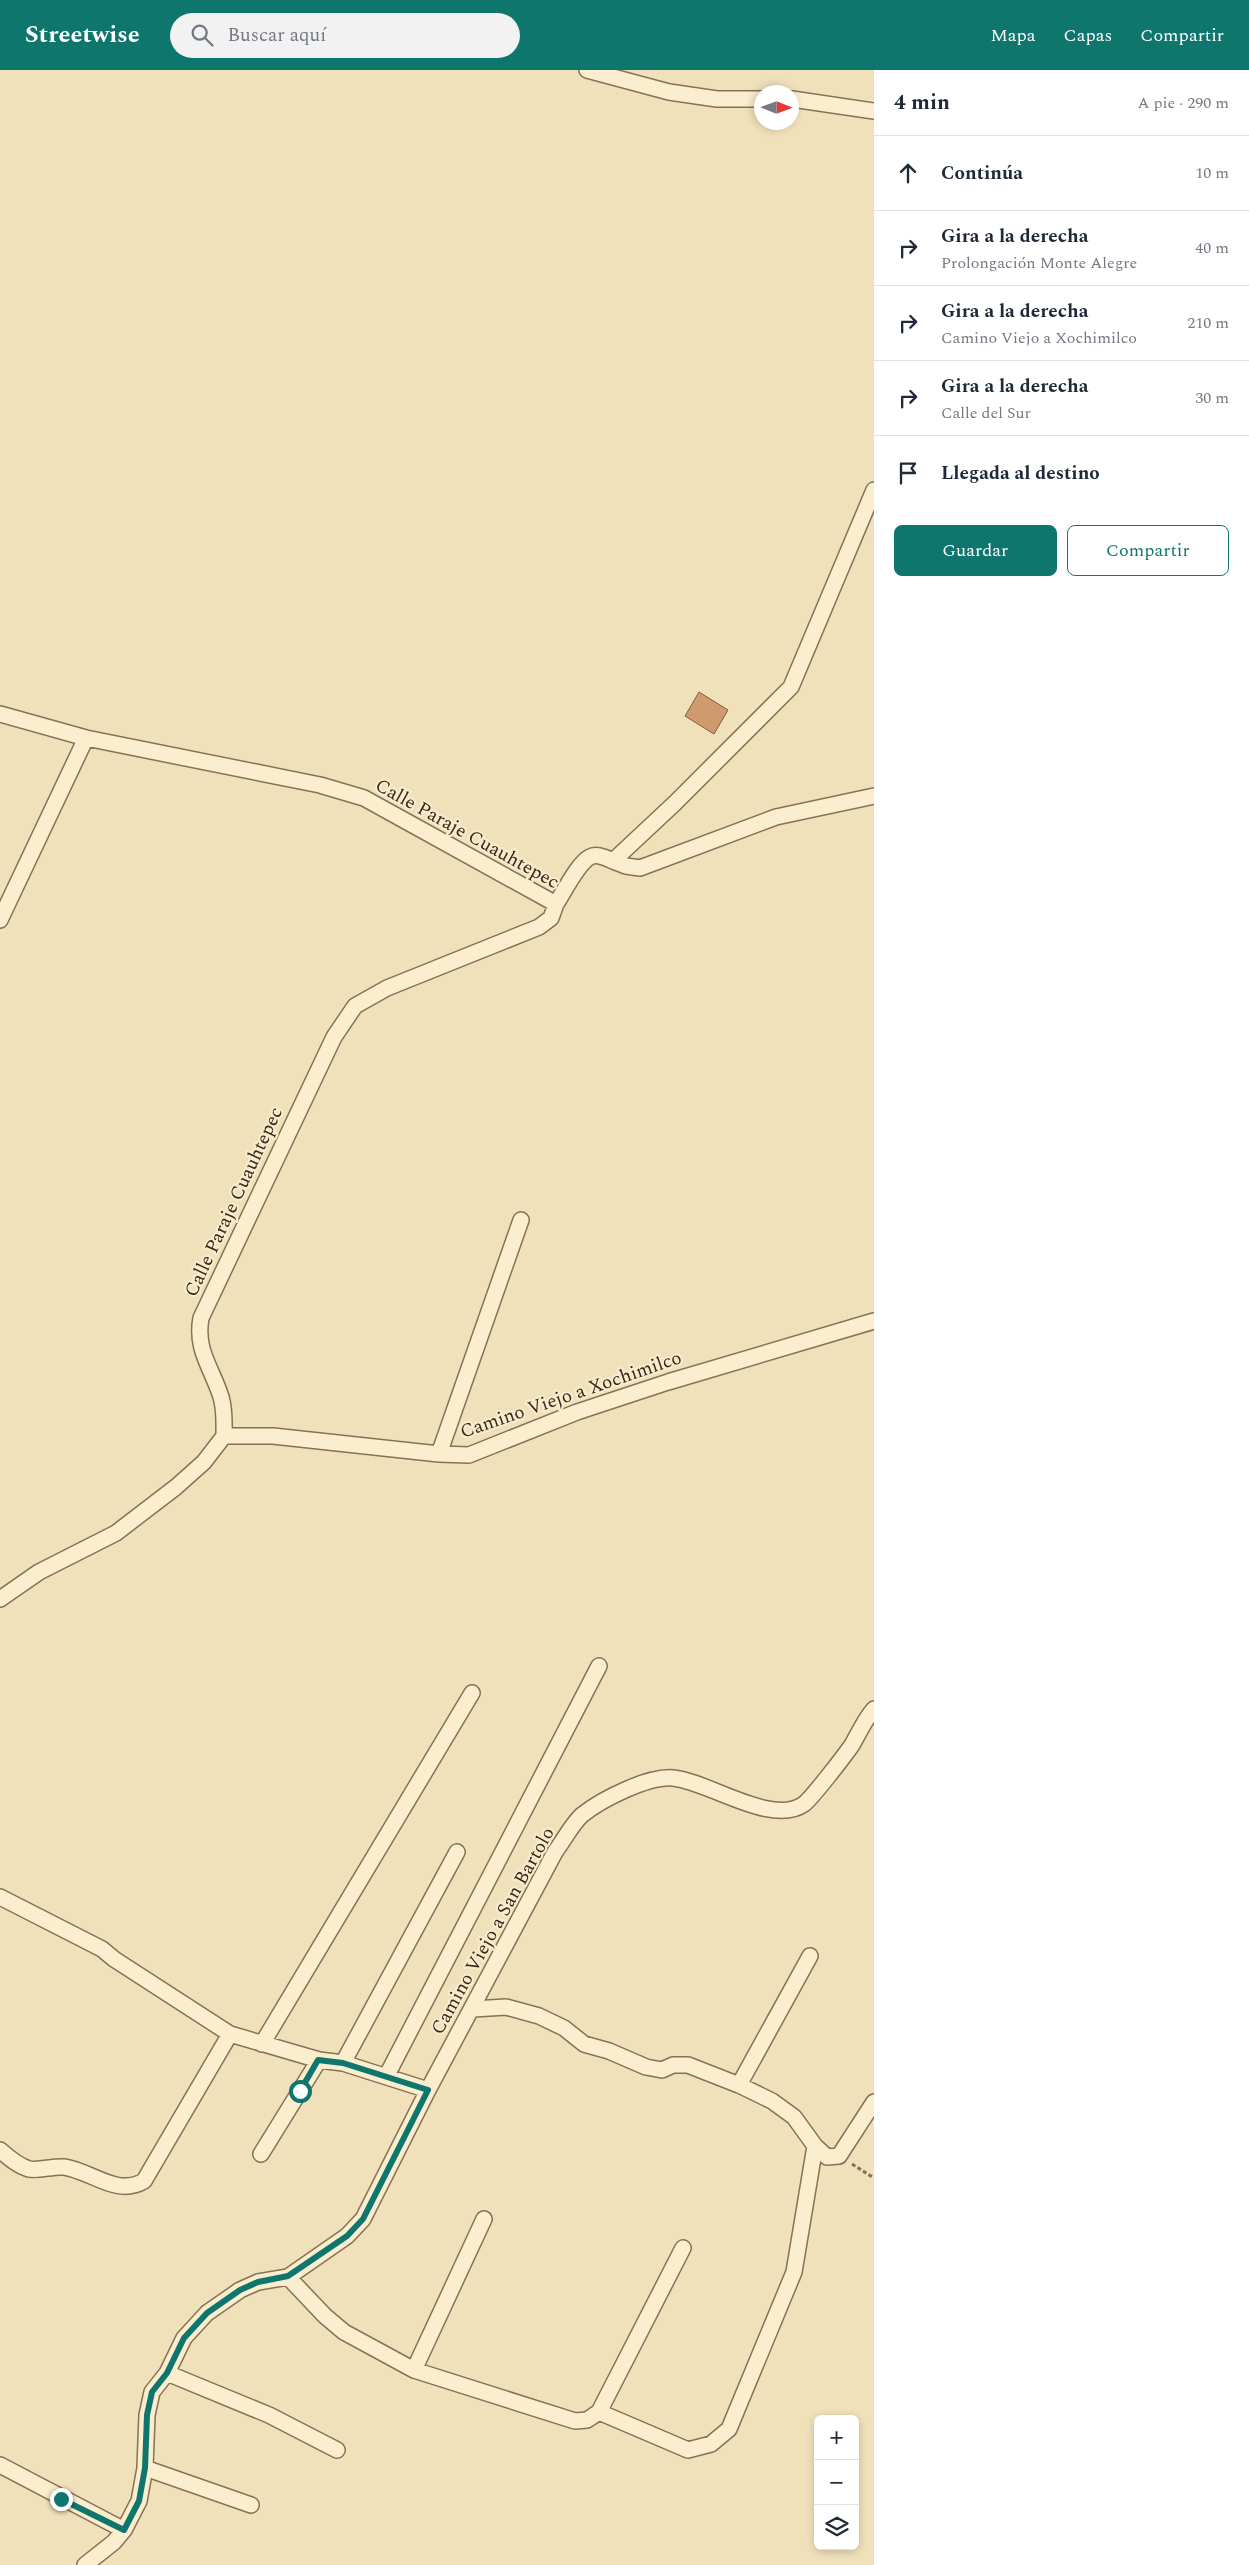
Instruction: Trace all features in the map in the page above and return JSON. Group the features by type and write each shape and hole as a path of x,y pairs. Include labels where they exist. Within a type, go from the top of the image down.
{"street":[{"path":"587,70 669,92 717,99 754,99"},
{"path":"799,100 874,111"},
{"path":"613,861 675,803 791,687 874,490"},
{"name":"Calle Paraje Cuauhtepec","path":"0,714 86,738 320,785 364,798 556,904 551,918 539,927 387,988 356,1006 334,1037 201,1318 198,1335 221,1397 224,1415 224,1436"},
{"path":"0,920 86,738"},
{"path":"556,904 582,864 591,856 599,856 626,866 640,868 776,817 874,796"},
{"path":"439,1454 521,1220"},
{"name":"Camino Viejo a Xochimilco","path":"224,1436 273,1436 439,1454 469,1454 577,1412 668,1382 874,1321"},
{"path":"0,1599 40,1572 116,1533 183,1481 204,1462 224,1436"},
{"path":"387,2075 599,1666"},
{"path":"262,2044 472,1694"},
{"name":"Camino Viejo a San Bartolo","path":"428,2090 473,2009 555,1852 582,1816 610,1798 652,1779 672,1778 692,1781 759,1808 783,1810 803,1804 851,1746 874,1709"},
{"path":"343,2063 456,1852"},
{"path":"0,1897 102,1949 114,1959 230,2034 318,2060 343,2063 387,2075 428,2090 363,2219 347,2236 288,2276 258,2282 240,2290 207,2313 184,2338 167,2373 152,2392 144,2438 145,2468 139,2501 124,2530 114,2542 85,2565"},
{"path":"739,2086 810,1956"},
{"path":"473,2009 506,2007 531,2014 564,2028 584,2044 609,2051 646,2067 662,2070 673,2065 688,2065 739,2086 772,2101 794,2117 815,2146 827,2156 839,2156 874,2102"},
{"path":"0,2150 29,2169 67,2167 122,2187 134,2186 144,2181 230,2034"},
{"path":"261,2154 318,2060"},
{"path":"599,2412 688,2450 710,2444 729,2429 794,2272 815,2146"},
{"path":"414,2370 484,2219"},
{"path":"288,2276 325,2316 344,2332 414,2370 575,2421 587,2420 599,2412 683,2248"},
{"path":"167,2373 269,2415 337,2450"},
{"path":"0,2465 61,2499 124,2530"},
{"path":"145,2468 251,2505"}],"path":[{"path":"839,2156 874,2178"}],"building":[{"path":"699,692 728,710 714,734 685,716"}],"route":[{"path":"61,2499 124,2530 139,2501 145,2468 144,2438 152,2392 167,2373 184,2338 207,2313 240,2290 258,2282 288,2276 347,2236 363,2219 428,2090 387,2075 343,2063 318,2060 300,2091"}]}
